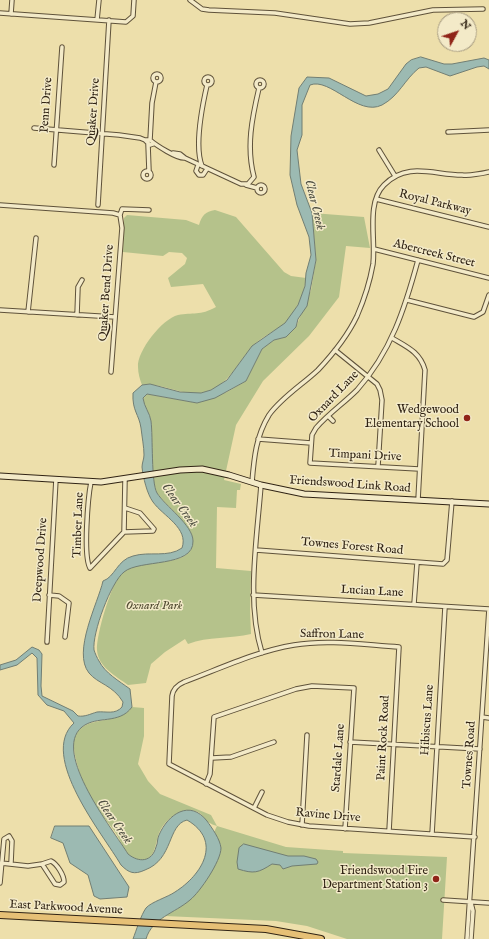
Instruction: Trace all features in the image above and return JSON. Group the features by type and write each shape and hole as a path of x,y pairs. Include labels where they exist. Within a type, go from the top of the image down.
{"main road":[{"name":"Friendswood Link Road","path":"0,476 91,482 127,479 188,470 212,471 261,485 304,494 489,504"},
{"name":"East Parkwood Avenue","path":"0,915 266,929 285,931 321,939"}],"street":[{"path":"11,14 12,0"},
{"path":"98,20 99,0"},
{"path":"0,13 126,22 133,16 134,0"},
{"path":"190,0 202,9 275,13 350,24 369,23 434,10 483,9"},
{"name":"Quaker Drive","path":"98,205 109,20"},
{"name":"Penn Drive","path":"54,165 55,130 62,47"},
{"path":"149,171 149,129 156,82"},
{"path":"207,85 201,118 200,166 196,171 199,175 203,175 207,169"},
{"path":"34,128 102,133 140,138 173,153 178,158 185,158 200,166 246,185 258,187 252,181 250,158 251,125 259,88"},
{"path":"140,138 145,135 149,129"},
{"path":"448,132 475,132 489,130"},
{"path":"378,150 394,176"},
{"path":"193,162 200,155"},
{"path":"252,482 254,457 258,439 270,416 277,406 318,369 335,350 349,330 360,309 371,275 374,249 374,209 376,199 385,184 394,176 407,171 415,170 462,175 489,172"},
{"path":"246,185 252,181"},
{"name":"Royal Parkway","path":"376,199 489,227"},
{"path":"0,205 113,212 120,215 122,209 150,210"},
{"name":"Quaker Bend Drive","path":"111,372 122,228 120,215"},
{"path":"28,312 36,238"},
{"name":"Abercreek Street","path":"374,249 489,278"},
{"name":"Oxnard Lane","path":"310,463 311,443 316,428 353,394 367,377 392,338 407,300 418,260"},
{"path":"77,315 78,287 82,280"},
{"path":"407,300 467,316 479,316 486,306 489,295"},
{"path":"0,310 115,317"},
{"path":"392,338 418,354 423,361 425,370 418,500"},
{"path":"335,350 377,384 382,395 378,466"},
{"path":"328,416 333,421"},
{"path":"258,439 311,443"},
{"name":"Timpani Drive","path":"310,463 420,469"},
{"name":"Deepwood Drive","path":"47,642 56,479"},
{"path":"125,508 140,513 154,528 152,531 124,532 125,508 127,479"},
{"name":"Timber Lane","path":"91,482 87,542 88,563 90,568 124,532"},
{"path":"261,485 253,594 255,629 262,653"},
{"name":"Townes Forest Road","path":"256,550 446,563 452,501"},
{"path":"414,604 417,562"},
{"name":"Lucian Lane","path":"253,594 489,609"},
{"path":"49,595 59,596 68,603 65,637"},
{"name":"Hibiscus Lane","path":"432,834 445,607"},
{"name":"Townes Road","path":"467,939 471,902 489,609"},
{"name":"Saffron Lane","path":"169,764 171,703 174,690 179,684 285,646 305,643 399,647"},
{"name":"Paint Rock Road","path":"389,831 399,647"},
{"name":"Stardale Lane","path":"212,758 214,717 296,688 312,686 354,688 345,829"},
{"path":"482,717 489,718"},
{"path":"302,825 308,735"},
{"path":"206,784 210,774 212,758 231,758 274,742"},
{"path":"350,742 480,750"},
{"name":"Ravine Drive","path":"169,764 274,818 302,825 475,837"},
{"path":"254,808 262,792"},
{"path":"0,883 4,839 8,836 12,841 11,864"},
{"path":"1,863 28,866 54,862 64,878 63,883 58,886 55,884 42,864"},
{"path":"443,900 489,903"},
{"name":"Townes Road","path":"471,902 473,910 471,939"}],"green space":[{"path":"215,210 236,217 284,272 291,276 306,278 304,291 291,317 282,326 266,335 255,344 225,381 218,386 201,393 186,393 156,385 142,385 138,372 139,360 146,345 158,329 178,315 201,313 216,307 203,284 171,287 168,278 185,264 187,258 182,253 169,252 163,256 123,252 124,218 127,215 186,220 199,225 204,214"},
{"name":"Oxnard Park","path":"312,213 364,217 370,248 346,246 339,297 309,336 263,381 236,425 224,480 241,484 240,490 237,490 236,508 217,507 216,568 251,571 251,634 196,641 188,644 185,639 165,652 151,664 146,683 128,685 104,666 98,656 97,650 102,621 114,585 123,570 130,566 175,560 184,556 191,550 193,541 189,529 157,493 153,479 151,421 143,399 147,394 197,403 227,392 246,381 262,349 274,340 286,337 296,327 311,290 316,260"},
{"path":"132,707 144,708 144,736 138,764 148,781 160,794 211,815 217,826 211,824 198,812 185,811 179,813 168,820 160,830 152,854 143,861 137,861 127,853 115,832 92,800 81,778 74,747 75,736 80,729 94,722 119,716 126,713"},
{"path":"217,826 286,847 343,851 343,853 447,857 442,939 347,939 307,926 276,921 165,916 185,904 221,847 214,832"}],"water":[{"path":"421,57 444,64 484,58 489,60 489,69 484,66 477,67 450,76 426,67 419,68 393,97 382,105 373,107 363,106 354,102 326,86 318,84 310,85 302,105 302,135 297,150 301,184 312,213 316,260 307,306 298,319 296,327 286,337 274,340 262,349 246,381 215,398 197,403 147,394 143,398 152,428 155,488 161,498 184,522 192,535 193,541 191,550 185,555 164,562 131,568 124,572 114,586 99,620 94,642 94,650 98,660 105,669 130,689 132,707 127,713 121,716 94,721 82,727 75,739 74,754 79,772 88,791 128,854 132,857 145,860 151,856 157,846 158,838 163,827 174,816 187,810 200,814 207,821 217,837 221,848 214,868 194,896 184,905 165,916 153,926 146,939 133,939 140,919 146,908 172,894 193,877 205,858 206,848 204,838 198,828 187,820 176,828 166,851 154,865 135,873 124,868 77,795 68,774 64,755 65,737 74,723 64,711 47,705 38,695 37,658 32,653 17,665 0,670 0,665 16,660 32,647 39,650 42,654 42,696 73,711 78,716 85,716 97,712 113,712 122,707 123,702 119,696 89,673 85,664 83,653 88,627 103,581 107,579 123,561 128,558 145,554 171,553 182,548 183,541 179,528 157,507 147,490 142,467 144,455 141,428 134,404 133,393 142,385 150,384 180,392 201,393 211,390 227,380 252,346 285,323 298,305 305,286 306,273 311,255 309,237 297,205 290,175 291,136 299,88 307,77 329,78 366,96 378,94 388,89 406,64 411,60"},
{"path":"55,826 89,826 129,887 127,897 100,899 94,896 88,875 70,863 63,843 51,838"},
{"path":"244,844 288,856 304,856 316,859 318,862 317,864 292,866 283,869 280,865 272,864 256,872 243,871 238,869 237,862 239,848"}],"place":[{"name":"Wedgewood Elementary School","path":"467,418"},
{"name":"Friendswood Fire Department Station 3","path":"436,879"}],"water label":[{"name":"Clear Creek","path":"314,205"},
{"name":"Clear Creek","path":"179,506"},
{"name":"Clear Creek","path":"114,822"}]}
